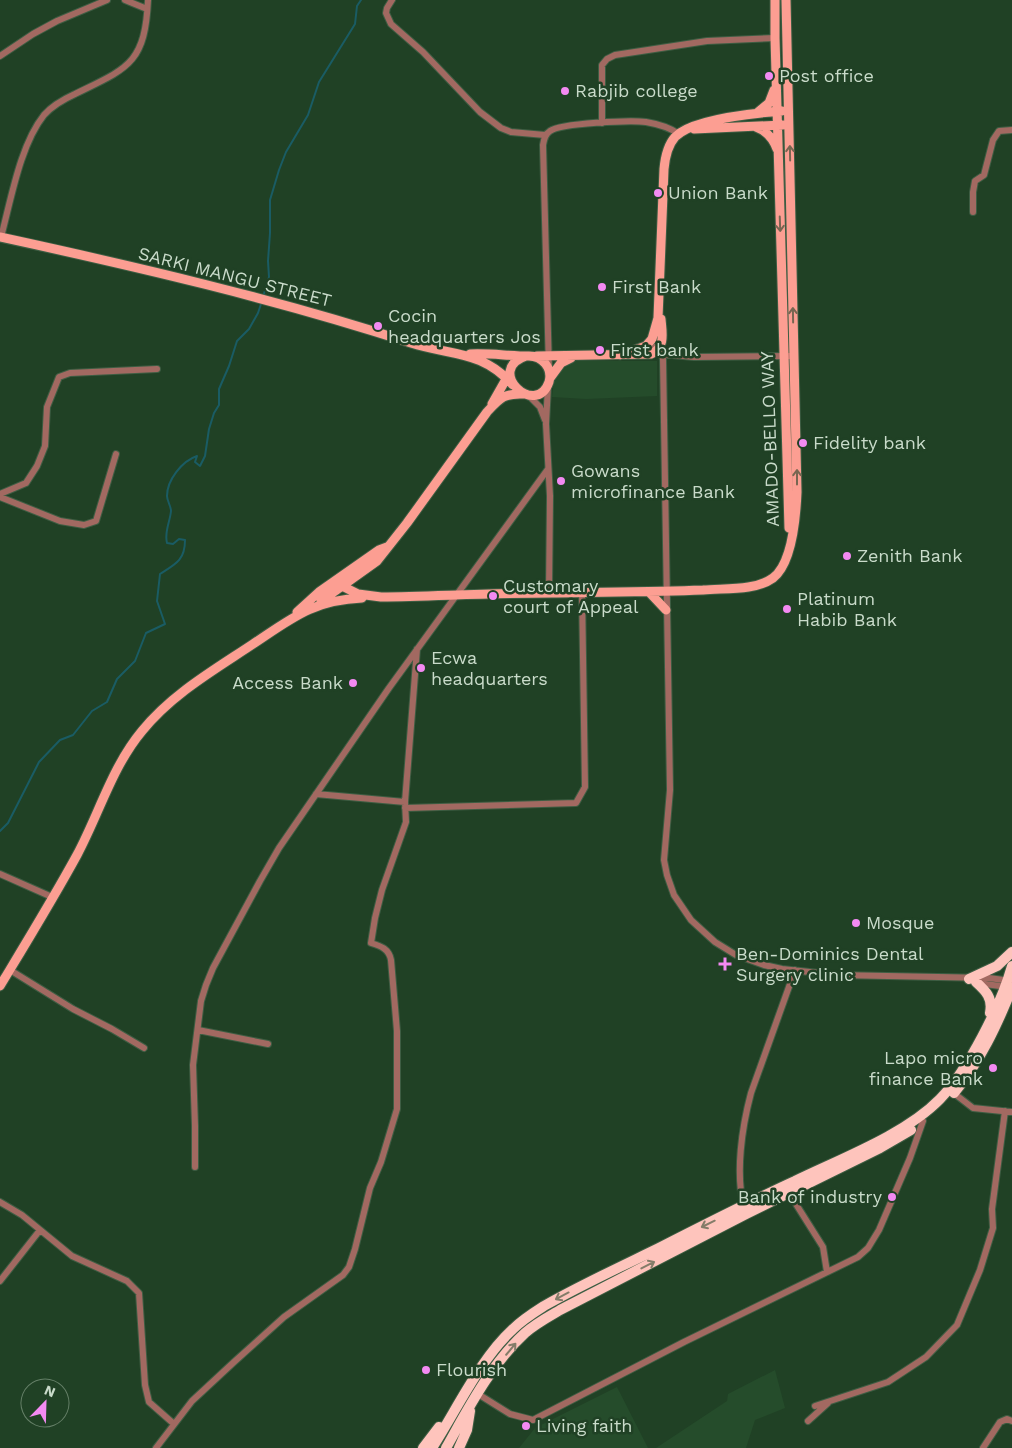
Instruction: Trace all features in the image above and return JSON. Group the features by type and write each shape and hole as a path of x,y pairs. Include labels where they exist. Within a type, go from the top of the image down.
{"highway":[{"path":"987,1025 991,1009 990,998 986,991 972,980 997,966 1012,952"},
{"path":"434,1444 475,1378 499,1344 522,1321 544,1306 567,1293 745,1210 789,1193 880,1148 923,1121 939,1108 981,1054 999,1018 1010,985 1012,966"},
{"path":"446,1448 471,1404 503,1358 534,1325 745,1210 891,1134 922,1114 951,1091 1010,985"},
{"path":"459,1448 466,1430 471,1404"},
{"path":"423,1448 440,1426 450,1419"}],"main road":[{"name":"AMADO-BELLO WAY","path":"775,0 790,543"},
{"name":"AMADO-BELLO WAY","path":"786,0 797,492 790,543"},
{"path":"752,115 760,112 769,103 774,92 776,78"},
{"path":"460,354 645,356 660,352 662,336 660,303 664,161 669,146 683,132 713,121 788,111"},
{"path":"683,132 777,124 789,126"},
{"path":"753,126 766,132 774,142 778,152"},
{"name":"SARKI MANGU STREET","path":"0,237 254,296 432,349 460,354"},
{"path":"620,355 642,348 649,343 656,329 660,303"},
{"path":"460,354 486,362 506,378 517,390 526,394"},
{"path":"0,986 77,855 121,762 153,718 182,692 343,586 377,561 407,523 487,412 517,360 530,356 543,361 549,378"},
{"path":"487,412 504,396 538,394 561,363 576,356"},
{"path":"511,369 513,385"},
{"path":"306,610 322,603 342,598 582,592 666,592 738,588 760,584 775,577 783,566 790,543"},
{"path":"292,618 306,603 334,582 379,550 387,547"},
{"path":"334,582 358,594 381,597"},
{"path":"649,592 666,610"}],"street":[{"path":"0,56 57,21 106,0"},
{"path":"125,0 147,10"},
{"path":"0,237 23,156 44,115 64,99 116,74 132,60 143,38 148,0"},
{"path":"392,0 386,13 391,24 423,52 480,112 501,128 510,132 545,135"},
{"path":"602,123 602,65 607,59 615,55 707,41 775,38"},
{"path":"0,49 7,52"},
{"path":"549,593 546,424 549,356 543,145 545,135 549,131 561,127 632,121 646,122 683,132"},
{"path":"973,212 975,181 984,175 993,140 999,131 1012,130"},
{"path":"649,343 660,352 663,359 670,790 664,860 669,883 684,912 715,942 725,949 750,960 795,970 837,975 972,980 1010,985"},
{"path":"660,352 694,357 794,356"},
{"path":"0,496 26,483 37,466 45,446 47,407 59,378 70,373 157,369"},
{"path":"526,394 540,407 546,424"},
{"path":"0,496 60,521 84,525 96,521 116,454"},
{"path":"195,1167 193,1066 201,1001 213,968 274,856 416,649 457,596 548,469"},
{"path":"316,794 405,805 576,803 585,787 582,592"},
{"path":"156,1448 192,1401 277,1323 343,1275 350,1267 370,1188 381,1162 397,1109 396,994 390,953 381,946 371,943 382,890 406,822 405,805 416,649"},
{"path":"0,874 52,897"},
{"path":"10,970 73,1009 144,1048"},
{"path":"745,1210 741,1192 741,1154 746,1111 795,970"},
{"path":"198,1030 268,1044"},
{"path":"815,1406 888,1382 926,1357 957,1325 980,1270 993,1228 992,1209 1009,1112 974,1108 951,1091"},
{"path":"478,1394 510,1414 533,1420 684,1342 858,1257 874,1240 910,1158 923,1121"},
{"path":"789,1193 823,1248 827,1272"},
{"path":"0,1202 22,1215 72,1256 127,1281 139,1293 145,1385 149,1402 174,1424"},
{"path":"0,1281 40,1230"},
{"path":"808,1421 829,1402"},
{"path":"983,1448 1000,1422 1007,1419 1012,1421"}],"shaded area":[{"path":"574,361 657,361 657,396 586,399 552,397 554,380 561,370"},
{"path":"775,1370 785,1408 755,1420 746,1448 656,1448 727,1401 728,1394"},
{"path":"617,1387 648,1448 519,1448 535,1428"}],"waterway":[{"path":"263,297 269,277 270,200 279,170 286,152 308,115 319,82 355,24 357,6 361,0"},
{"path":"0,831 8,823 39,762 60,740 73,735 92,711 107,702 117,679 135,661 146,633 165,624 157,601 160,574 178,561 185,547 185,540 179,539 173,544 167,543 171,511 167,498 168,490 176,472 186,462 197,456 195,462 200,466 205,456 209,429 214,413 219,405 219,389 237,341 249,329 262,301"}],"place":[{"name":"Post office","path":"769,76"},
{"name":"Rabjib college","path":"565,91"},
{"name":"Union Bank","path":"658,193"},
{"name":"First Bank","path":"602,287"},
{"name":"Cocin headquarters Jos","path":"378,326"},
{"name":"First bank","path":"600,350"},
{"name":"Fidelity bank","path":"803,443"},
{"name":"Gowans microfinance Bank","path":"561,481"},
{"name":"Zenith Bank","path":"847,556"},
{"name":"Customary court of Appeal","path":"493,596"},
{"name":"Platinum Habib Bank","path":"787,609"},
{"name":"Ecwa headquarters","path":"421,668"},
{"name":"Access Bank","path":"353,683"},
{"name":"Mosque","path":"856,923"},
{"name":"Ben-Dominics Dental Surgery clinic","path":"725,964"},
{"name":"Lapo micro finance Bank","path":"993,1068"},
{"name":"Bank of industry","path":"892,1197"},
{"name":"Flourish","path":"426,1370"},
{"name":"Living faith","path":"526,1426"}]}
